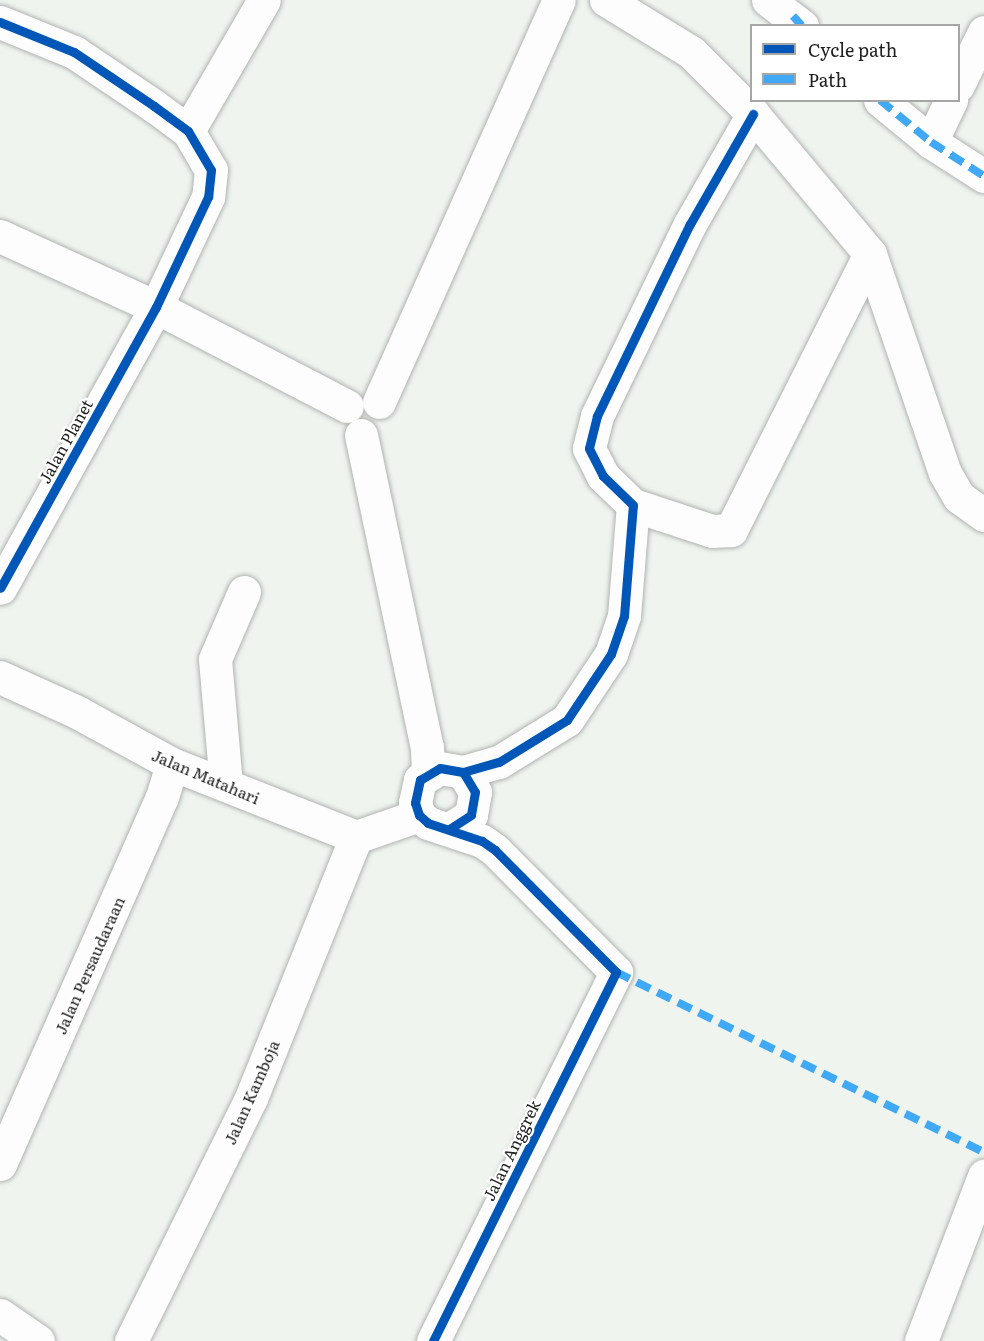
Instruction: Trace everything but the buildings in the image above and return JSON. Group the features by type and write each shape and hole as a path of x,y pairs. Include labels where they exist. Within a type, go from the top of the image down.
{"street":[{"path":"0,22 74,52 188,131 264,0"},
{"path":"363,404 559,0"},
{"path":"606,0 691,52 753,114 870,254 945,473 959,497 984,515"},
{"path":"960,81 984,32"},
{"path":"882,102 931,142 984,176"},
{"path":"931,142 950,102"},
{"path":"753,114 690,224 597,416 589,448 603,476 633,505 712,531 731,530 870,254"},
{"name":"Jalan Planet","path":"0,588 156,308 208,197 211,170 188,131"},
{"path":"0,236 363,404 383,410 382,425 377,432 361,435 427,747 428,772 415,792 419,815 438,828 451,828 466,819 475,804 475,792 463,772"},
{"path":"428,772 440,768 463,772 500,762 567,720 611,654 624,616 633,505"},
{"path":"226,785 214,659 244,592"},
{"name":"Jalan Matahari","path":"0,677 77,712 172,764 356,837"},
{"name":"Jalan Persaudaraan","path":"0,1164 162,797 172,764"},
{"path":"356,837 419,815"},
{"name":"Jalan Anggrek","path":"433,1341 616,972 495,850 451,828"},
{"name":"Jalan Kamboja","path":"131,1341 251,1098 356,837"},
{"path":"924,1340 984,1176"},
{"path":"0,1315 38,1341"}],"marked path":[{"path":"793,16 800,24"},
{"path":"882,102 931,142 984,176"},
{"path":"616,972 984,1152"}],"cycle path":[{"path":"0,22 74,52 154,106 188,131 211,170 208,197 156,307 0,588"},
{"path":"463,772 499,762 567,720 611,654 624,616 633,505 603,476 589,448 597,416 690,224 753,114"},
{"path":"433,1341 616,972 495,850 482,841 428,823 419,815 415,803 420,780 440,768 463,772 475,792 471,815 451,828"}]}
